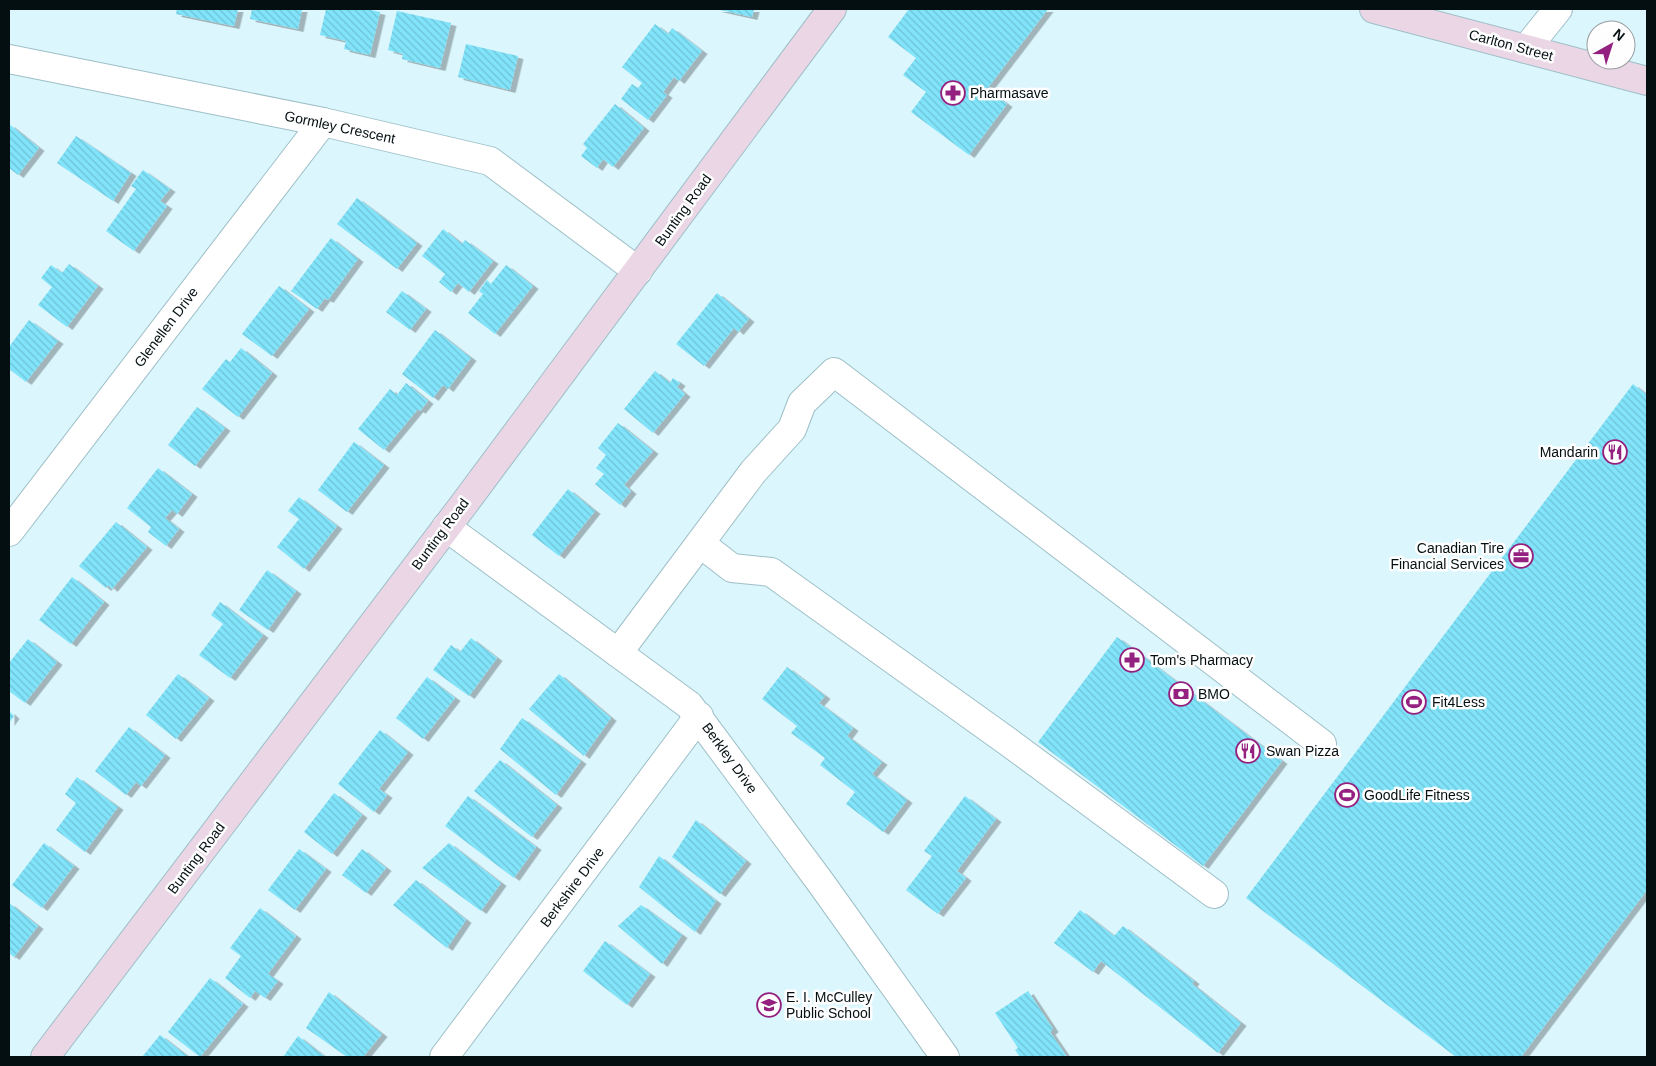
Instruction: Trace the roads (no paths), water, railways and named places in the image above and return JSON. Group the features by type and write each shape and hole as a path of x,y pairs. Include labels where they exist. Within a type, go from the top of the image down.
{"main road":[{"name":"Carlton Street","path":"1374,9 1410,13 1526,49 1647,80"},
{"name":"Bunting Road","path":"45,1057 446,527 827,13"}],"street":[{"path":"1526,49 1558,9"},
{"name":"Gormley Crescent","path":"9,59 323,122 490,161 638,270"},
{"name":"Glenellen Drive","path":"13,516 323,122"},
{"path":"618,653 701,544 752,472 792,430 802,403 834,372 1322,744"},
{"name":"Berkley Drive","path":"446,527 689,705 699,716 945,1057"},
{"path":"701,544 732,568 770,572 1007,741 1214,894"},
{"name":"Berkshire Drive","path":"444,1057 699,716"}],"place":[{"name":"Pharmasave","path":"953,93"},
{"name":"Mandarin","path":"1615,452"},
{"name":"Canadian Tire Financial Services","path":"1521,556"},
{"name":"Tom's Pharmacy","path":"1132,660"},
{"name":"BMO","path":"1181,694"},
{"name":"Fit4Less","path":"1414,702"},
{"name":"Swan Pizza","path":"1248,751"},
{"name":"GoodLife Fitness","path":"1347,795"},
{"name":"E. I. McCulley Public School","path":"769,1005"}]}
